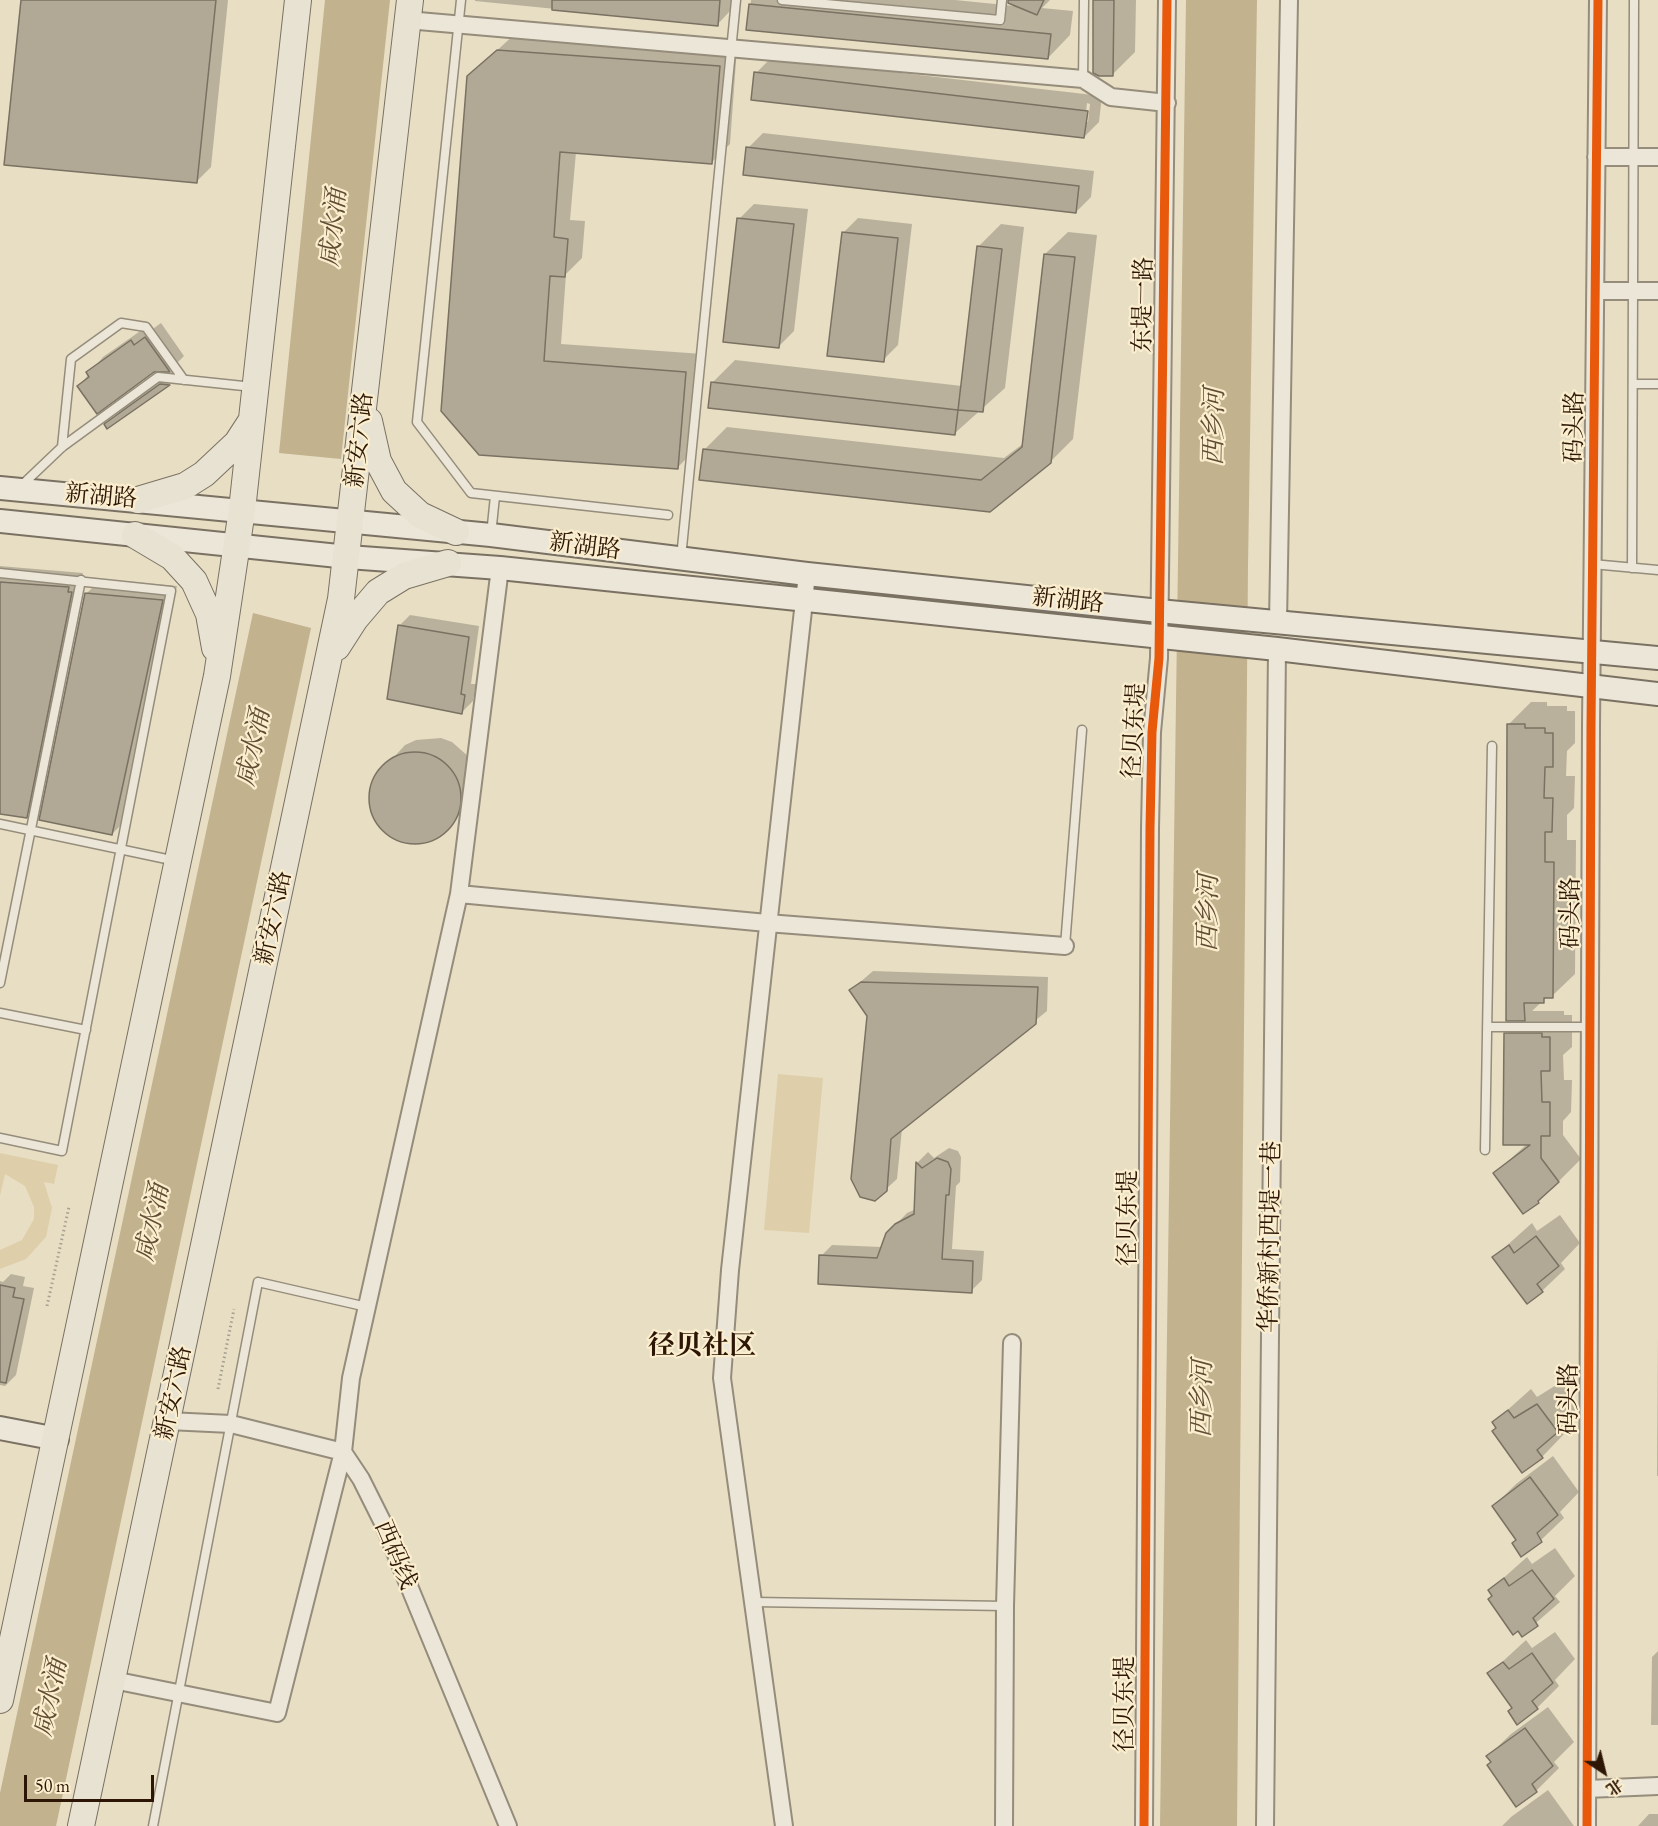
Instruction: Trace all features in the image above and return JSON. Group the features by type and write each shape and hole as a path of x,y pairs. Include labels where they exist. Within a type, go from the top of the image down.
{"main road":[{"path":"0,1700 217,676 242,510 298,0"},
{"name":"新安六路","path":"81,1826 348,557 408,10"},
{"path":"365,391 371,433 385,478 406,505 420,515 456,532"},
{"path":"138,500 185,486 204,474 237,443 252,420"},
{"name":"新湖路","path":"9,489 456,532 807,574 1271,622"},
{"name":"新湖路","path":"0,521 348,557 500,568 1271,648"},
{"path":"135,535 172,557 194,581 209,614 214,638 217,676"},
{"path":"327,665 355,619 378,592 404,576 448,563"},
{"path":"1271,622 1658,658"},
{"path":"1271,648 1658,694"},
{"path":"0,1428 57,1439"}],"street":[{"name":"东堤一路","path":"1164,612 1167,0"},
{"path":"1271,622 1289,0"},
{"name":"码头路","path":"1587,1826 1591,687 1598,0"},
{"path":"408,10 458,24 1083,79 1111,97 1167,104"},
{"path":"1596,157 1658,157"},
{"path":"1596,291 1658,291"},
{"path":"113,1680 277,1713 343,1452 351,1378 459,894 500,568"},
{"path":"784,1826 722,1378 730,1270 807,574"},
{"name":"径贝东堤","path":"1144,1826 1150,828 1152,732 1164,638 1164,612"},
{"name":"华侨新村西堤一巷","path":"1265,1826 1271,648"},
{"path":"459,894 767,923 1065,946"},
{"path":"1004,1826 1005,1606 1011,1343"},
{"path":"168,1421 231,1424 343,1452"},
{"name":"西码线","path":"343,1452 361,1479 383,1522 508,1826"},
{"path":"1587,1789 1658,1786"}],"lane":[{"path":"461,0 417,422 471,493 668,515"},
{"path":"681,559 736,0"},
{"path":"782,0 1000,20 1002,0"},
{"path":"1083,79 1084,0"},
{"path":"1632,568 1634,0"},
{"path":"62,447 70,358 121,323 146,327 184,380"},
{"path":"9,489 158,377 256,388"},
{"path":"1633,384 1658,384"},
{"path":"491,536 495,496"},
{"path":"1592,564 1658,570"},
{"path":"0,573 171,591 62,1151 0,1138"},
{"path":"0,983 81,580"},
{"path":"1065,946 1082,730"},
{"path":"1485,1150 1492,746"},
{"path":"0,824 178,862"},
{"path":"0,1013 86,1030"},
{"path":"1487,1027 1590,1027"},
{"path":"153,1826 258,1282 367,1307"},
{"path":"754,1602 1005,1606"}],"path":[{"path":"47,1306 69,1207"},
{"path":"218,1389 234,1309"}],"shaded area":[{"path":"778,1074 823,1078 809,1233 764,1230"},
{"path":"0,1153 58,1165 54,1184 44,1182 52,1208 46,1237 26,1259 0,1269 0,1250 22,1240 34,1219 34,1207 25,1186 5,1174 0,1196"}],"water":[{"name":"咸水涌","path":"325,0 390,0 341,459 279,453"},
{"name":"西乡河","path":"1186,0 1257,0 1248,565 1237,1826 1160,1826"},
{"name":"咸水涌","path":"253,613 311,628 56,1826 0,1826 0,1793"}],"building":[{"path":"21,0 216,0 197,183 4,165"},
{"path":"552,0 720,0 718,26 552,10"},
{"path":"1008,0 1044,0 1037,15 1008,3"},
{"path":"1093,0 1114,0 1113,76 1099,76 1093,73"},
{"path":"749,4 1051,34 1048,59 746,30"},
{"path":"497,50 720,66 712,164 560,152 554,237 568,239 565,277 550,276 544,361 686,372 678,469 479,455 441,411 467,76"},
{"path":"754,72 1088,111 1084,138 751,100"},
{"path":"746,147 1079,186 1076,213 743,175"},
{"path":"737,218 794,224 779,348 723,342"},
{"path":"842,232 898,238 884,362 827,356"},
{"path":"977,246 1002,249 983,412 958,410"},
{"path":"1044,254 1075,257 1051,463 990,512 699,480 703,449 981,480 1022,447"},
{"path":"145,337 170,372 154,372 97,414 77,386 89,377 86,372 131,340 134,345"},
{"path":"711,382 958,410 955,435 708,408"},
{"path":"160,384 170,385 107,429 104,424"},
{"path":"0,582 69,587 68,592 72,592 27,818 0,814"},
{"path":"85,593 163,600 112,835 39,820"},
{"path":"398,625 469,637 461,694 465,695 462,714 387,699"},
{"path":"1507,724 1525,724 1525,728 1545,728 1545,733 1553,733 1553,767 1545,767 1544,798 1553,798 1552,832 1545,832 1545,862 1554,862 1553,998 1544,998 1544,1003 1524,1003 1525,1021 1506,1021"},
{"path":"406,752 424,752 441,759 454,772 461,789 461,807 454,824 441,837 424,844 406,844 389,837 376,824 369,807 369,789 376,772 389,759"},
{"path":"861,982 1038,987 1036,1024 891,1139 887,1191 875,1201 860,1197 851,1179 867,1016 849,990"},
{"path":"1504,1033 1542,1033 1542,1037 1550,1037 1550,1071 1541,1071 1542,1102 1550,1102 1550,1136 1541,1136 1541,1158 1559,1182 1538,1201 1539,1203 1523,1214 1493,1173 1530,1145 1503,1145"},
{"path":"937,1158 948,1162 951,1169 949,1195 946,1195 942,1259 973,1261 972,1293 818,1284 819,1255 877,1258 886,1233 895,1224 914,1214 916,1162 922,1168"},
{"path":"1536,1236 1559,1266 1537,1284 1543,1292 1527,1304 1492,1257 1509,1245 1514,1253"},
{"path":"0,1285 15,1288 13,1297 24,1299 6,1383 0,1382"},
{"path":"1537,1404 1558,1432 1537,1450 1543,1458 1522,1473 1492,1431 1496,1428 1492,1422 1508,1410 1514,1418"},
{"path":"1530,1477 1558,1515 1537,1533 1542,1542 1521,1557 1512,1543 1516,1540 1492,1506"},
{"path":"1532,1570 1554,1599 1533,1618 1538,1626 1522,1637 1518,1631 1513,1635 1488,1599 1492,1596 1488,1590 1504,1578 1509,1586"},
{"path":"1532,1653 1553,1683 1532,1701 1538,1709 1517,1725 1508,1711 1512,1708 1487,1673 1503,1662 1509,1669"},
{"path":"1525,1728 1553,1766 1532,1784 1537,1792 1516,1807 1487,1765 1491,1762 1486,1756"}],"cycle path":[{"path":"1144,1826 1150,828 1152,732 1159,658 1167,0"},
{"path":"1587,1826 1591,725 1598,0"}],"district":[{"name":"径贝社区","path":"702,1347"}]}
